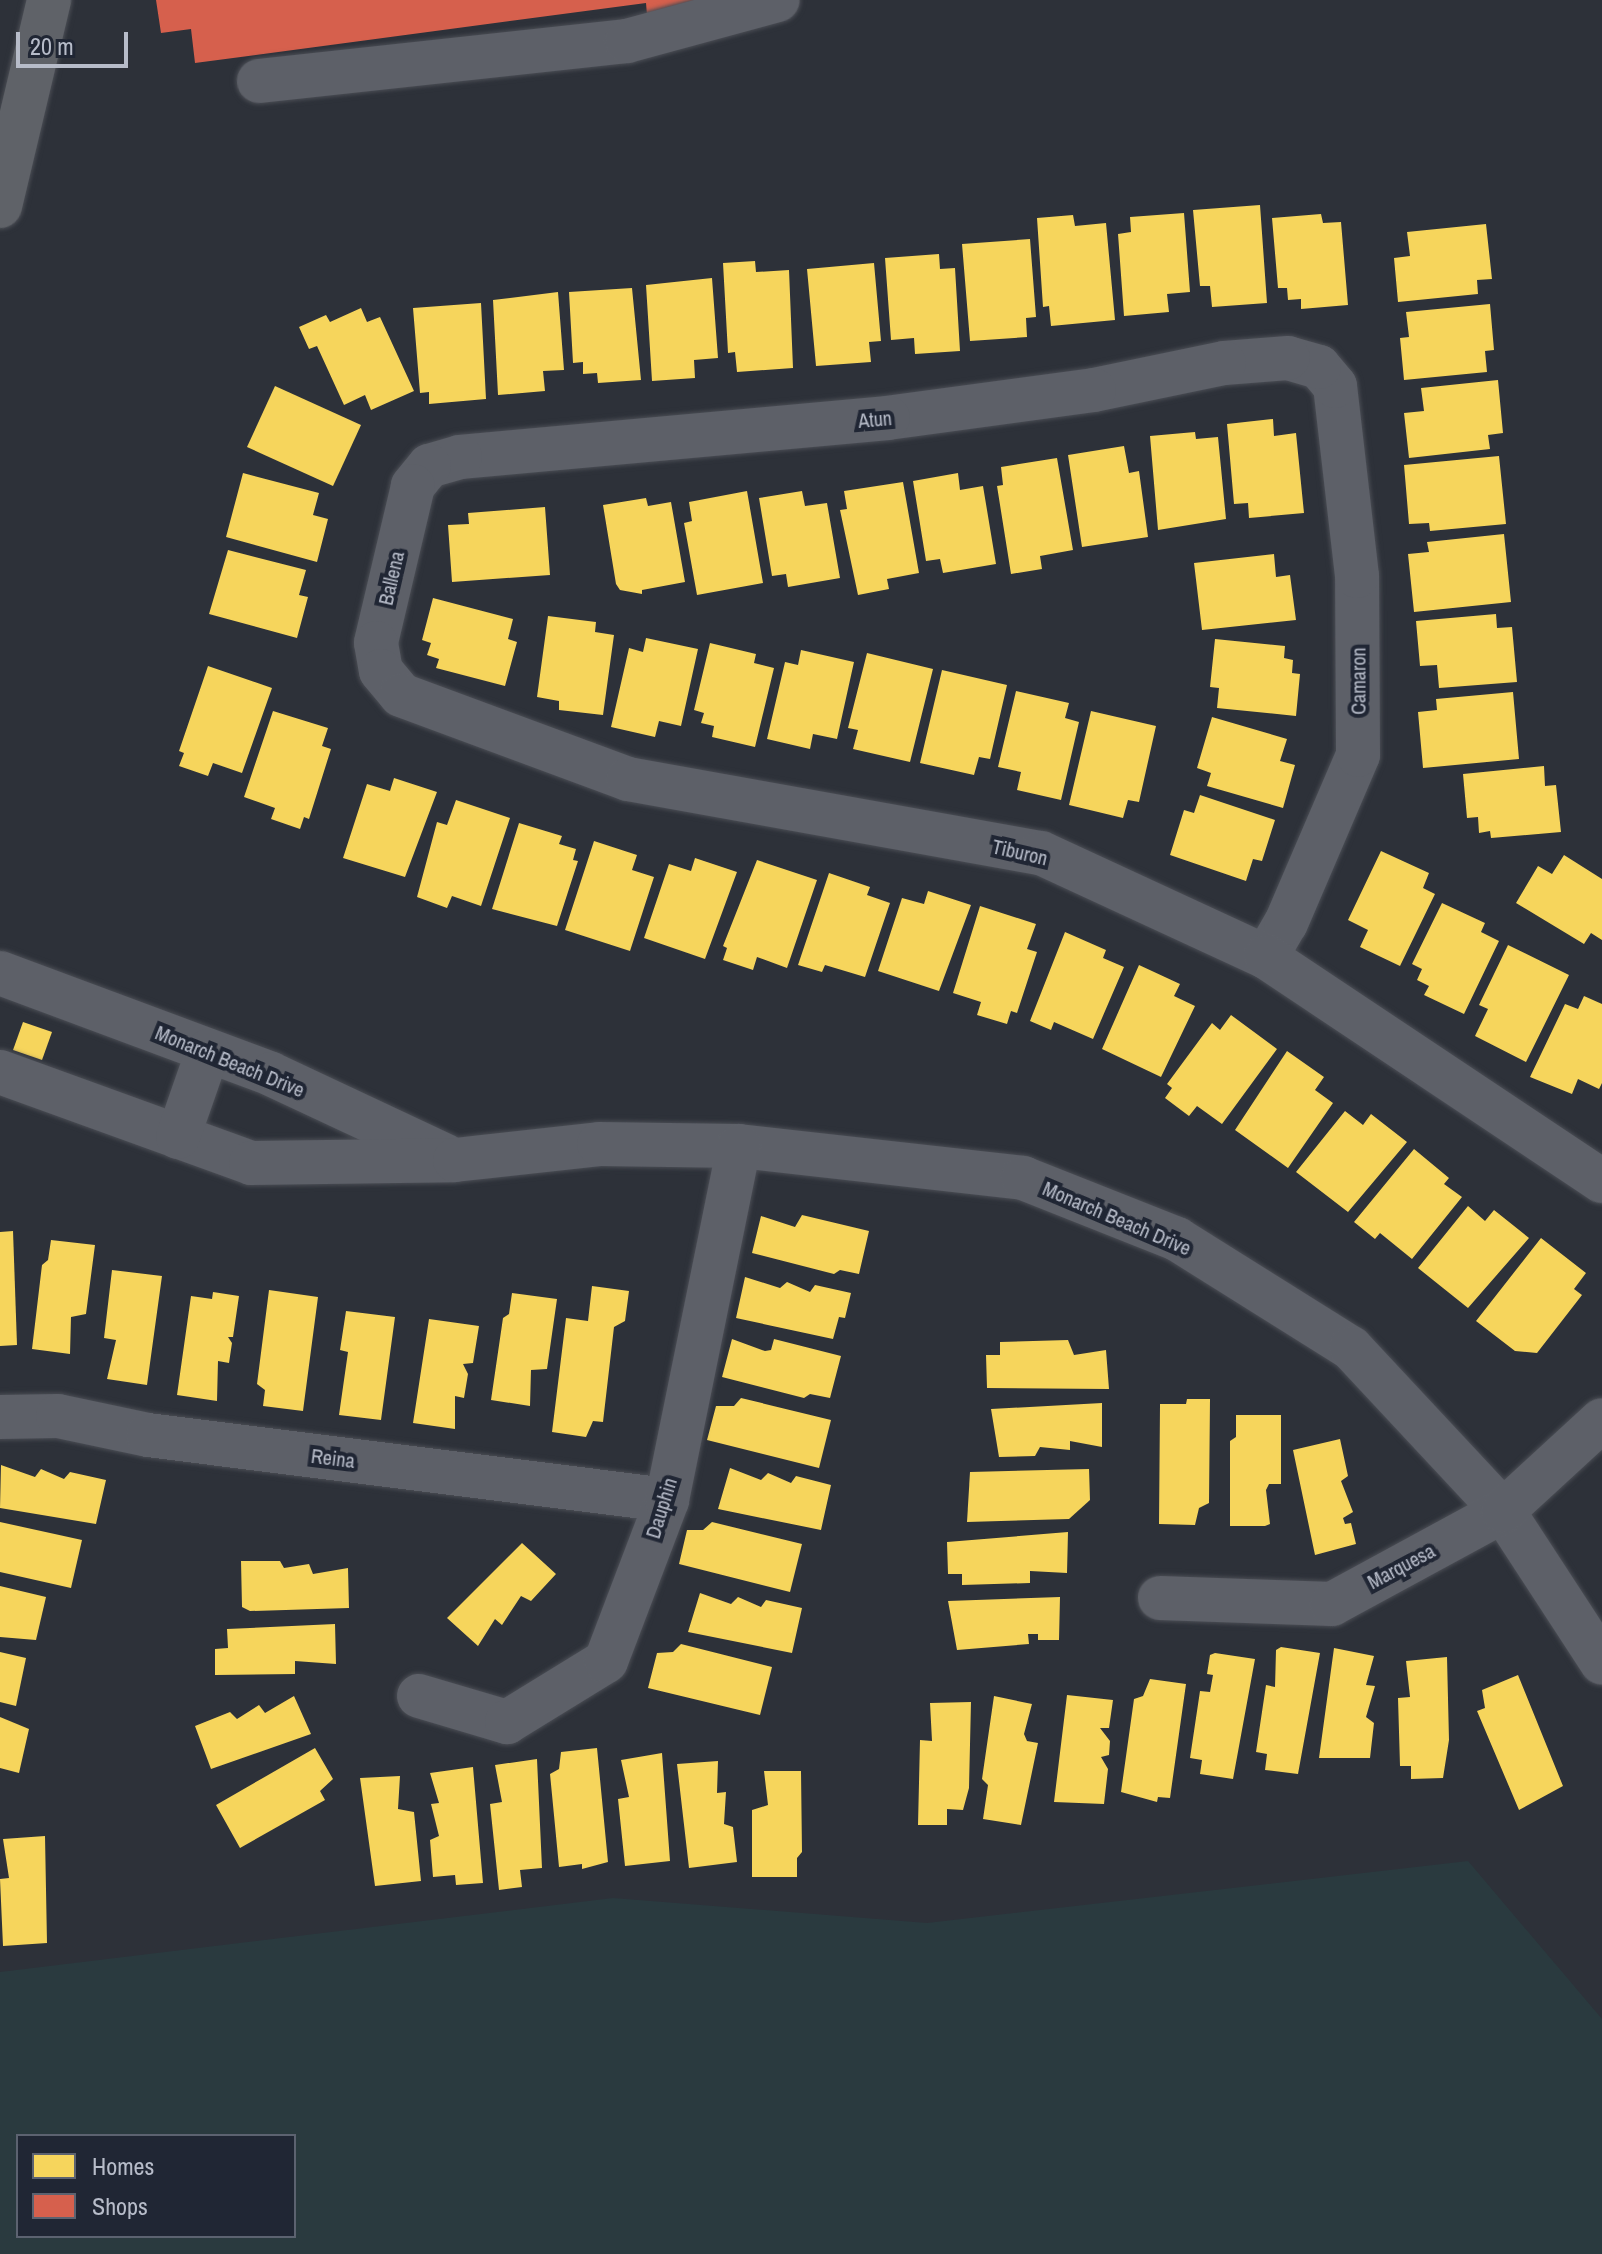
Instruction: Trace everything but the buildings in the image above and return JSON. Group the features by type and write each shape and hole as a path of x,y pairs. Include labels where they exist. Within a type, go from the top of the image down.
{"main road":[{"path":"0,206 49,0"}],"street":[{"path":"259,81 627,41 778,0"},
{"name":"Atun","path":"413,486 429,466 460,457 888,418 1094,390 1224,363 1288,358 1319,367 1335,386"},
{"name":"Camaron","path":"1266,957 1286,923 1358,755 1357,576 1335,386"},
{"name":"Ballena","path":"381,671 376,643 413,486"},
{"name":"Tiburon","path":"381,671 401,695 628,779 1041,853 1266,957 1602,1181"},
{"name":"Monarch Beach Drive","path":"0,973 271,1074 455,1160"},
{"path":"178,1137 208,1051"},
{"name":"Monarch Beach Drive","path":"0,1072 251,1163 455,1160 599,1144 739,1146 1023,1178 1177,1239 1351,1348 1503,1511 1602,1663"},
{"name":"Dauphin","path":"419,1696 507,1722 606,1661 667,1500 739,1146"},
{"name":"Reina","path":"0,1417 58,1416 148,1435 667,1500"},
{"name":"Marquesa","path":"1160,1598 1332,1604 1503,1511 1602,1420"}],"shaded area":[{"path":"1468,1861 1602,2019 1602,2254 0,2254 0,1972 613,1898 927,1923"}]}
